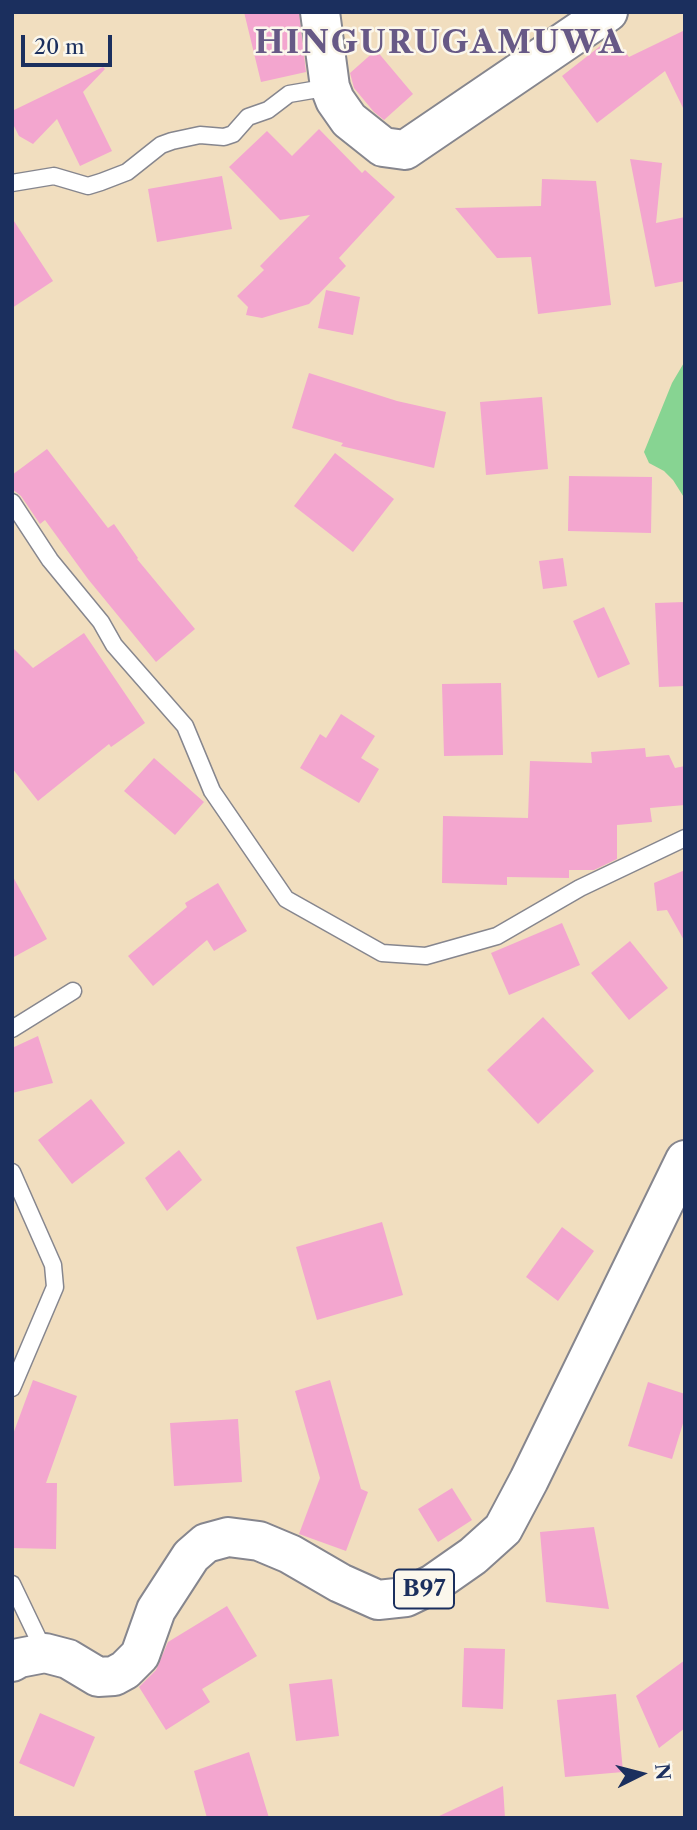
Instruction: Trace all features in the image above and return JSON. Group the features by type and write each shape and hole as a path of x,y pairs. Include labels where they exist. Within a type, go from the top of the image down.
{"main road":[{"path":"320,12 330,87 335,100 349,120 383,147 405,150 608,12"},
{"name":"B97","path":"29,1657 68,1659 98,1677 114,1676 125,1670 140,1655 156,1610 191,1556 206,1543 228,1537 259,1541 290,1554 340,1583 378,1600 407,1597 473,1556 503,1529 685,1160"}],"lane":[{"path":"12,183 54,176 88,186 127,172 161,145 187,136 224,137 233,134 248,117 268,110 289,94 330,87"},
{"path":"12,502 50,560 101,622 114,645 185,726 212,791 286,899 382,953 426,956 497,936 580,888 685,838"},
{"path":"12,1029 73,991"},
{"path":"12,1172 53,1265 55,1287 12,1388"},
{"path":"12,1584 29,1657"}],"green space":[{"path":"685,361 685,499 664,471 649,463 644,452 672,383"}],"building":[{"path":"244,12 299,12 306,72 261,82"},
{"path":"685,30 685,112 665,71 597,123 562,76 613,36 629,57"},
{"path":"376,50 413,94 384,120 354,88 350,73"},
{"path":"103,67 105,69 83,92 112,151 80,166 57,119 33,144 19,136 12,122 12,111"},
{"path":"319,129 362,173 365,170 395,197 339,258 346,266 309,304 262,318 246,315 248,307 237,296 264,270 260,266 310,215 280,220 229,167 267,131 292,156"},
{"path":"630,159 662,163 656,223 685,217 685,281 655,287"},
{"path":"222,176 232,229 157,242 148,189"},
{"path":"542,179 596,181 611,305 538,314 531,257 497,258 455,208 541,206"},
{"path":"12,218 53,281 12,308"},
{"path":"326,290 360,297 353,335 318,328"},
{"path":"309,373 397,401 446,412 434,468 341,446 343,443 292,428"},
{"path":"542,397 548,469 486,475 480,402"},
{"path":"47,449 108,528 114,524 137,559 195,629 156,662 88,579 45,520 40,524 21,496 12,489 12,475"},
{"path":"335,453 394,499 353,552 294,506"},
{"path":"569,476 652,477 651,533 568,531"},
{"path":"563,558 567,586 543,589 539,561"},
{"path":"685,602 685,686 659,687 655,603"},
{"path":"604,607 630,664 598,678 573,621"},
{"path":"84,633 145,723 111,747 109,744 38,801 12,768 12,647 33,668"},
{"path":"501,683 503,755 444,756 442,684"},
{"path":"341,714 375,736 361,758 379,769 359,803 300,768 320,734 326,738"},
{"path":"645,748 646,757 669,755 675,768 685,766 685,805 650,808 652,822 617,825 617,859 594,870 569,870 569,878 507,877 507,885 442,883 443,816 528,818 530,761 592,763 591,752"},
{"path":"154,758 204,802 175,835 124,791"},
{"path":"685,870 685,942 667,910 657,911 654,883"},
{"path":"12,875 47,939 12,958"},
{"path":"218,883 247,931 214,951 207,940 153,986 128,956 187,907 185,903"},
{"path":"562,923 580,965 509,995 491,953"},
{"path":"630,941 668,988 629,1020 591,973"},
{"path":"543,1017 594,1071 538,1124 487,1070"},
{"path":"38,1036 53,1083 12,1093 12,1048"},
{"path":"91,1099 125,1143 72,1184 38,1140"},
{"path":"179,1150 202,1180 167,1211 145,1178"},
{"path":"382,1222 403,1295 317,1320 296,1247"},
{"path":"562,1227 594,1251 558,1301 526,1277"},
{"path":"33,1380 77,1396 46,1483 57,1483 56,1549 12,1548 12,1437"},
{"path":"330,1380 361,1489 368,1492 346,1551 299,1534 320,1478 295,1391"},
{"path":"648,1382 685,1394 685,1417 672,1459 628,1446"},
{"path":"238,1419 242,1482 174,1486 170,1423"},
{"path":"452,1488 472,1520 438,1542 418,1509"},
{"path":"594,1527 609,1609 546,1602 540,1532"},
{"path":"227,1606 257,1656 202,1689 210,1702 166,1730 139,1687 156,1670 168,1642"},
{"path":"464,1648 505,1649 503,1709 462,1707"},
{"path":"685,1660 685,1728 659,1748 636,1696"},
{"path":"332,1679 339,1736 296,1741 289,1684"},
{"path":"616,1694 623,1772 565,1777 557,1700"},
{"path":"40,1713 95,1737 74,1787 19,1763"},
{"path":"249,1752 269,1818 207,1818 194,1771"},
{"path":"503,1786 505,1818 435,1818"}],"district":[{"name":"HINGURUGAMUWA","path":"440,44"}]}
